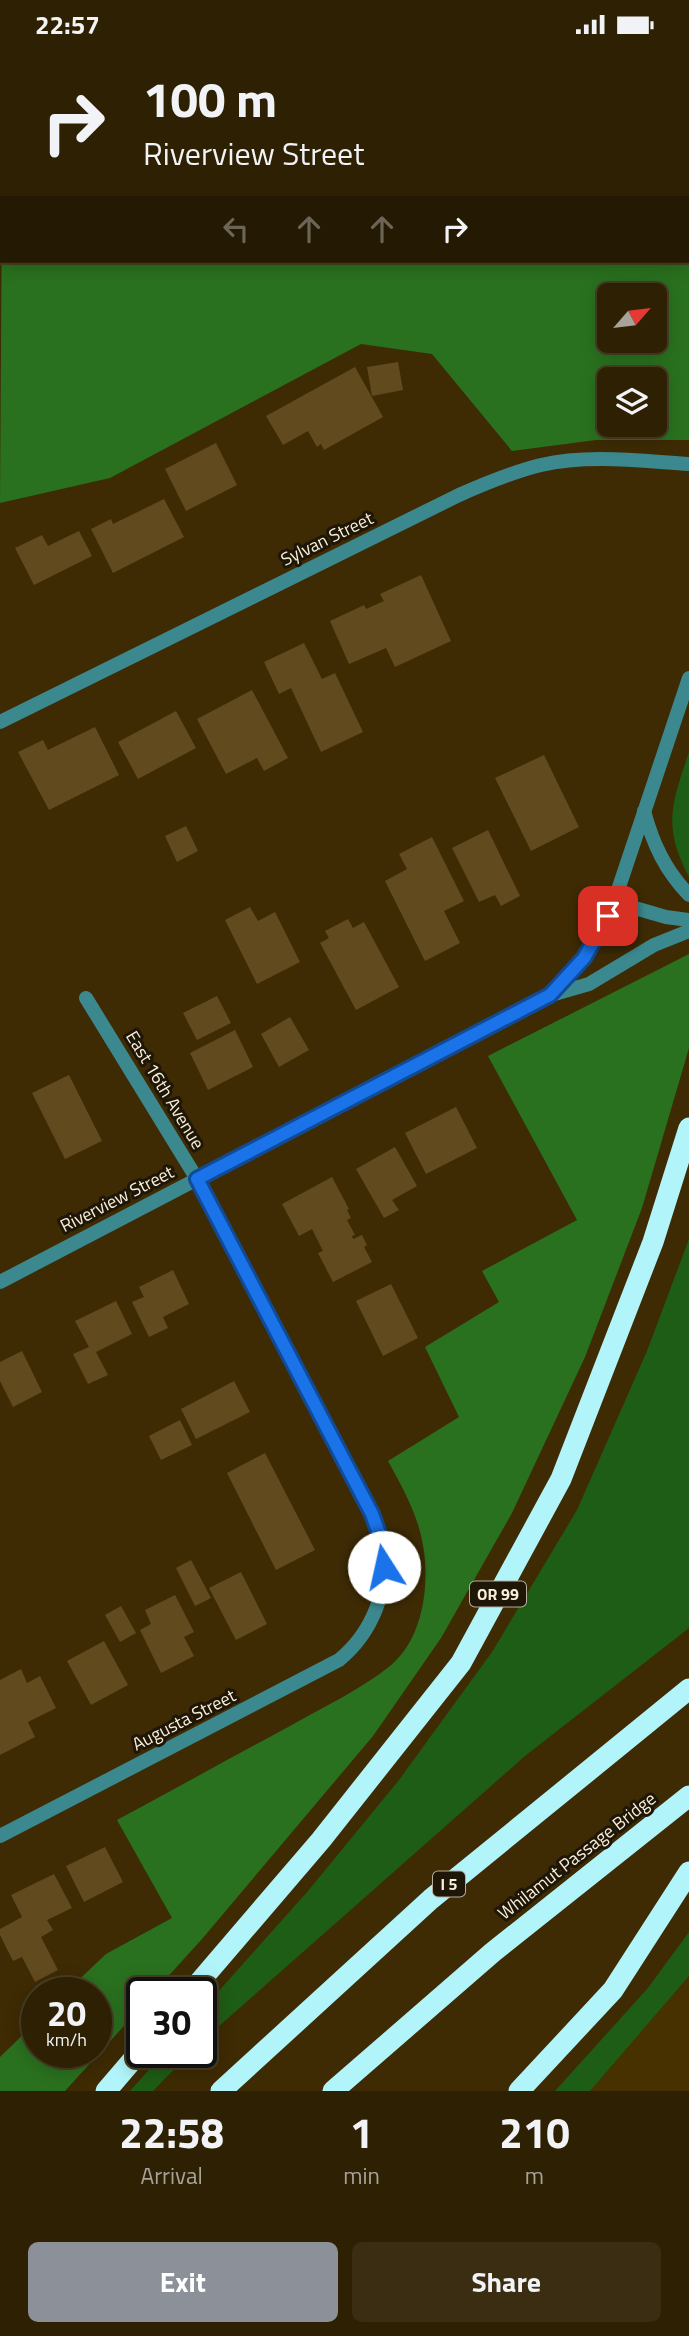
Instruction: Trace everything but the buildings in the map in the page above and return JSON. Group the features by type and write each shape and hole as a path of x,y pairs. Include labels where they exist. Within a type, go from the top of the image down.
{"highway":[{"name":"OR 99","path":"204,1977 321,1840 461,1663 561,1479 653,1242 689,1128"},
{"name":"I 5","path":"221,2091 431,1899 688,1690"},
{"name":"Whilamut Passage Bridge","path":"333,2091 493,1952 689,1797"},
{"path":"519,2091 613,1990 689,1872"},
{"path":"106,2091 126,2068"}],"street":[{"name":"Sylvan Street","path":"0,722 459,495 511,473 544,464 581,460 689,464"},
{"name":"Riverview Street","path":"550,995 584,958 602,929 614,902 689,678"},
{"path":"644,810 650,836 662,862 689,895"},
{"path":"614,902 689,920"},
{"name":"Riverview Street","path":"0,1282 550,995 589,984 654,945 689,931"},
{"name":"East 16th Avenue","path":"86,998 197,1179 372,1514 383,1545 384,1567 383,1585 372,1620"},
{"name":"Augusta Street","path":"0,1836 315,1675 352,1649 372,1620"}],"shaded area":[{"path":"689,1976 689,2091 590,2091 600,2079"}],"green space":[{"path":"2,263 689,263 689,440 596,440 512,451 432,354 361,344 110,478 0,503"},
{"path":"689,752 689,877 675,843 672,814"},
{"path":"689,954 689,1048 642,1208 585,1357 512,1513 441,1638 373,1736 168,1977 126,1977 126,2024 112,2039 112,1977 82,1977 106,1954 172,1918 117,1820 366,1683 390,1666 402,1653 419,1620 425,1563 413,1511 388,1461 459,1417 425,1347 499,1302 482,1271 577,1220 488,1056"},
{"path":"689,1239 689,1628 525,1756 217,2028 217,1993 308,1891 399,1780 492,1652 577,1510 647,1351"},
{"path":"689,1932 689,1976 590,2091 555,2091 648,1988"},
{"path":"21,2037 21,2068 86,2068 65,2091 0,2091 0,2057"},
{"path":"151,2068 175,2068 153,2091 130,2091"}],"route":[{"path":"384,1567 383,1545 372,1514 197,1179 550,995 584,958 608,916"}]}
